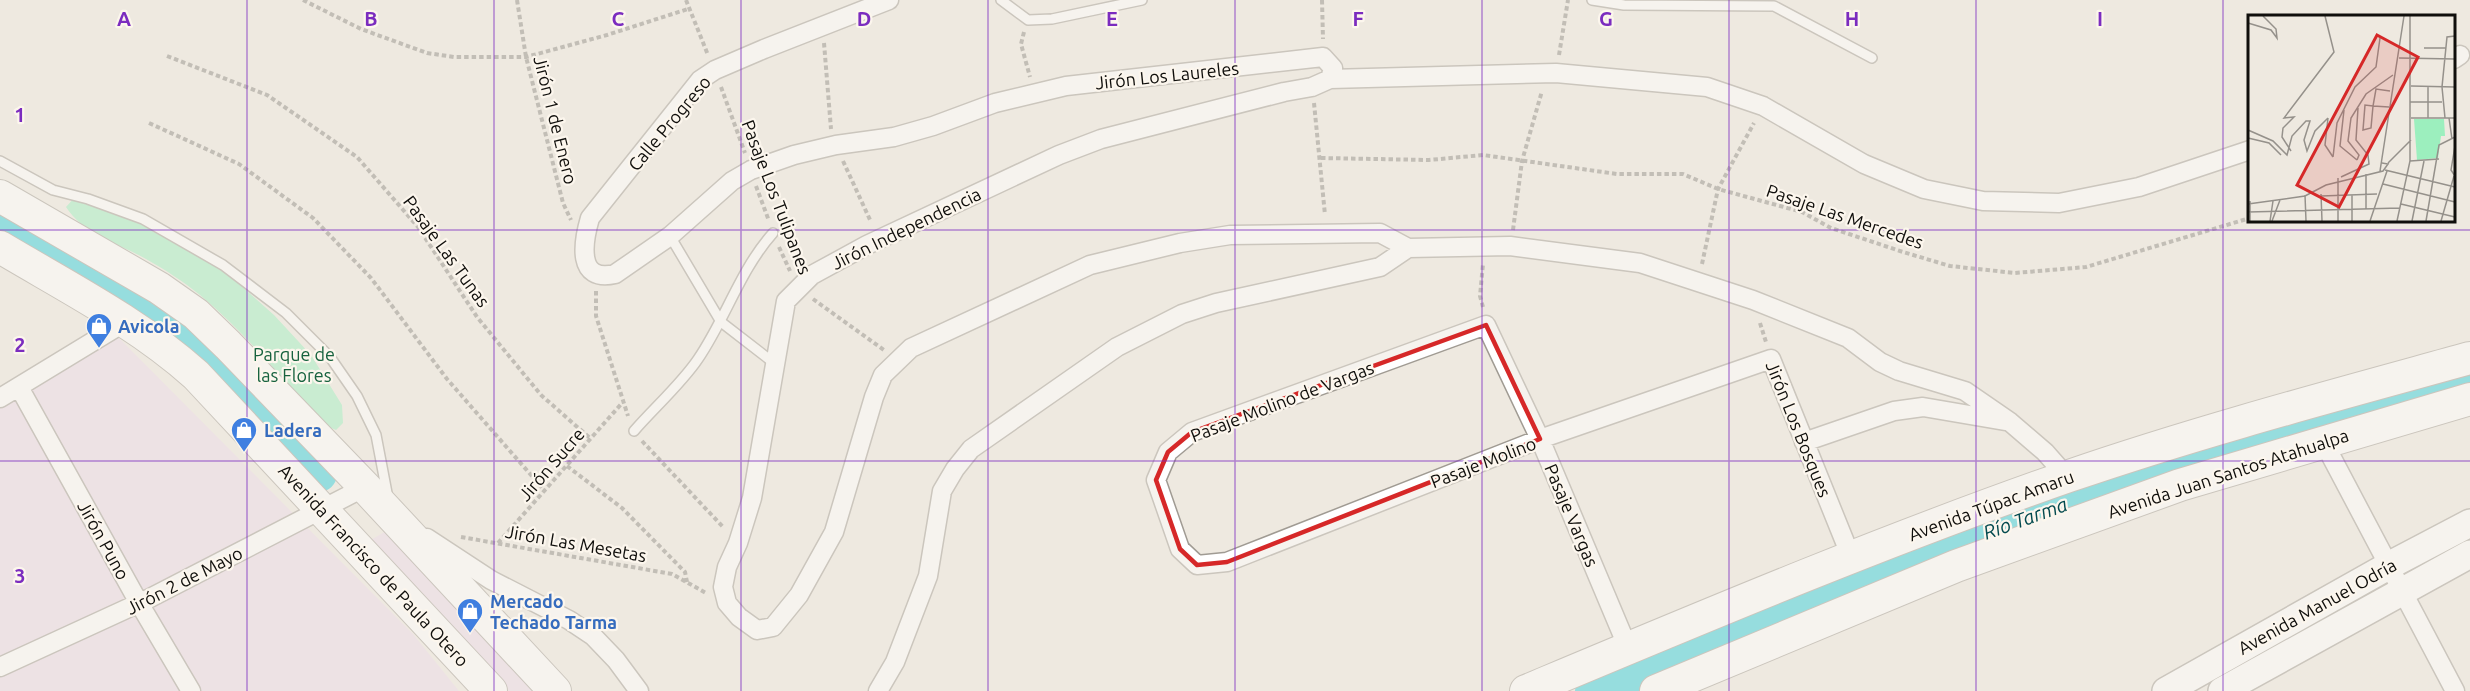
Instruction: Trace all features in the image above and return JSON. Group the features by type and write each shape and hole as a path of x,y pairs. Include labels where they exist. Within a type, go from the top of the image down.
{"highway":[{"path":"0,196 159,288 196,314 392,515 414,543 555,691"},
{"name":"Avenida Francisco de Paula Otero","path":"0,247 125,322 171,353 196,375 323,508 490,691"},
{"name":"Avenida Túpac Amaru","path":"1526,691 1851,557 2067,477 2306,404 2470,358"},
{"name":"Avenida Juan Santos Atahualpa","path":"1672,688 1956,566 2180,485 2470,399"}],"main road":[{"name":"Avenida Manuel Odría","path":"2166,691 2470,524"},
{"name":"Avenida Manuel Odría","path":"2222,691 2470,554"}],"street":[{"name":"Calle Progreso","path":"583,241 590,218 700,80 715,70 889,0"},
{"path":"1323,57 1333,68 1330,79 1552,73 1707,87 1763,106 1874,168 1924,189 1983,201 2059,202 2139,187 2248,151"},
{"name":"Jirón Los Laureles","path":"596,274 604,277 615,274 670,236 732,181 751,170 794,155 836,145 894,137 933,126 995,103 1066,86 1323,57"},
{"name":"Jirón Independencia","path":"727,603 723,586 727,567 738,543 752,498 786,301 797,288 812,275 879,239 1059,155 1101,140 1284,92 1312,87 1330,79"},
{"path":"727,603 739,618 757,630 773,627 798,595 834,531 874,397 883,375 911,348 1090,266 1180,243 1230,235 1380,233 1408,248 1510,246 1640,263 1753,300 1848,338 1880,362 1899,371 1965,391 2010,422 2045,452 2067,477"},
{"path":"583,241 584,259 596,274"},
{"path":"878,691 896,662 928,576 942,491 955,469 971,449 1117,347 1182,314 1216,303 1380,267 1408,248"},
{"path":"0,398 125,322"},
{"name":"Pasaje Vargas","path":"1486,325 1540,439 1628,648"},
{"name":"Pasaje Molino de Vargas","path":"1197,565 1180,549 1156,480 1168,452 1192,432 1486,325"},
{"name":"Pasaje Molino","path":"1197,565 1227,562 1540,439 1771,359"},
{"name":"Jirón Los Bosques","path":"1771,359 1851,557"},
{"name":"Jirón Puno","path":"19,387 139,603 191,691"},
{"path":"1803,442 1894,411 1923,407 2010,422"},
{"path":"2323,441 2455,691"},
{"name":"Jirón 2 de Mayo","path":"0,668 139,603 365,487"},
{"path":"392,515 491,580 569,620 593,636 616,660 639,691"}],"lane":[{"path":"1001,0 1028,20 1052,19 1142,0"},
{"path":"1592,0 1624,5 1774,6 1872,58"},
{"path":"0,161 53,190 88,199 143,219 224,265 286,313 330,357 357,396 376,435 392,515"},
{"path":"634,431 697,362 721,322 729,300 759,248 773,233"},
{"path":"670,236 721,322 774,363"}],"path":[{"path":"303,0 361,29 427,53 454,57 526,57 688,9"},
{"name":"Jirón 1 de Enero","path":"517,0 526,57 562,204 583,241"},
{"name":"Pasaje Los Tulipanes","path":"686,0 715,70 773,233 797,288 898,360"},
{"path":"1322,0 1323,57"},
{"path":"1510,246 1522,161 1552,73 1568,0"},
{"path":"1028,20 1021,44 1035,93"},
{"path":"823,25 830,126 836,145 879,239"},
{"name":"Pasaje Las Tunas","path":"167,56 267,95 357,157 418,227 477,317 534,386 591,439"},
{"path":"1312,87 1321,158 1326,233"},
{"path":"1698,282 1718,189 1763,106"},
{"path":"149,123 239,164 313,218 371,278 447,379 545,491"},
{"name":"Pasaje Las Mercedes","path":"1321,158 1429,160 1483,155 1617,174 1683,174 1718,189 1802,212 1831,228 1950,266 2015,273 2086,267 2248,219"},
{"path":"1485,245 1480,296 1486,325"},
{"path":"596,274 596,316 634,431 738,543"},
{"name":"Jirón Los Bosques","path":"1753,300 1771,359"},
{"name":"Jirón Sucre","path":"498,543 623,402"},
{"path":"567,466 622,508 685,572 687,582"},
{"name":"Jirón Las Mesetas","path":"456,536 672,574 727,603"}],"highlighted area":[{"path":"1486,325 1540,439 1227,562 1197,565 1180,549 1156,480 1168,452 1192,432"}],"shaded area":[{"path":"108,327 413,634 459,691 0,691 0,390"},
{"name":"Mercado Techado Tarma","path":"388,530 539,691 509,691 425,603 369,541"}],"green space":[{"name":"Parque de las Flores","path":"75,197 144,221 214,262 274,315 311,355 342,405 343,423 336,430 324,425 249,341 194,290 153,263 82,224 66,207"}],"waterway":[{"path":"0,218 154,308 181,330 319,474"},
{"name":"Río Tarma","path":"1593,691 1900,565 2074,500 2271,436 2470,379"}],"place":[{"name":"Avicola","path":"99,349"},
{"name":"Ladera","path":"244,453"},
{"name":"Mercado Techado Tarma","path":"470,634"}]}
